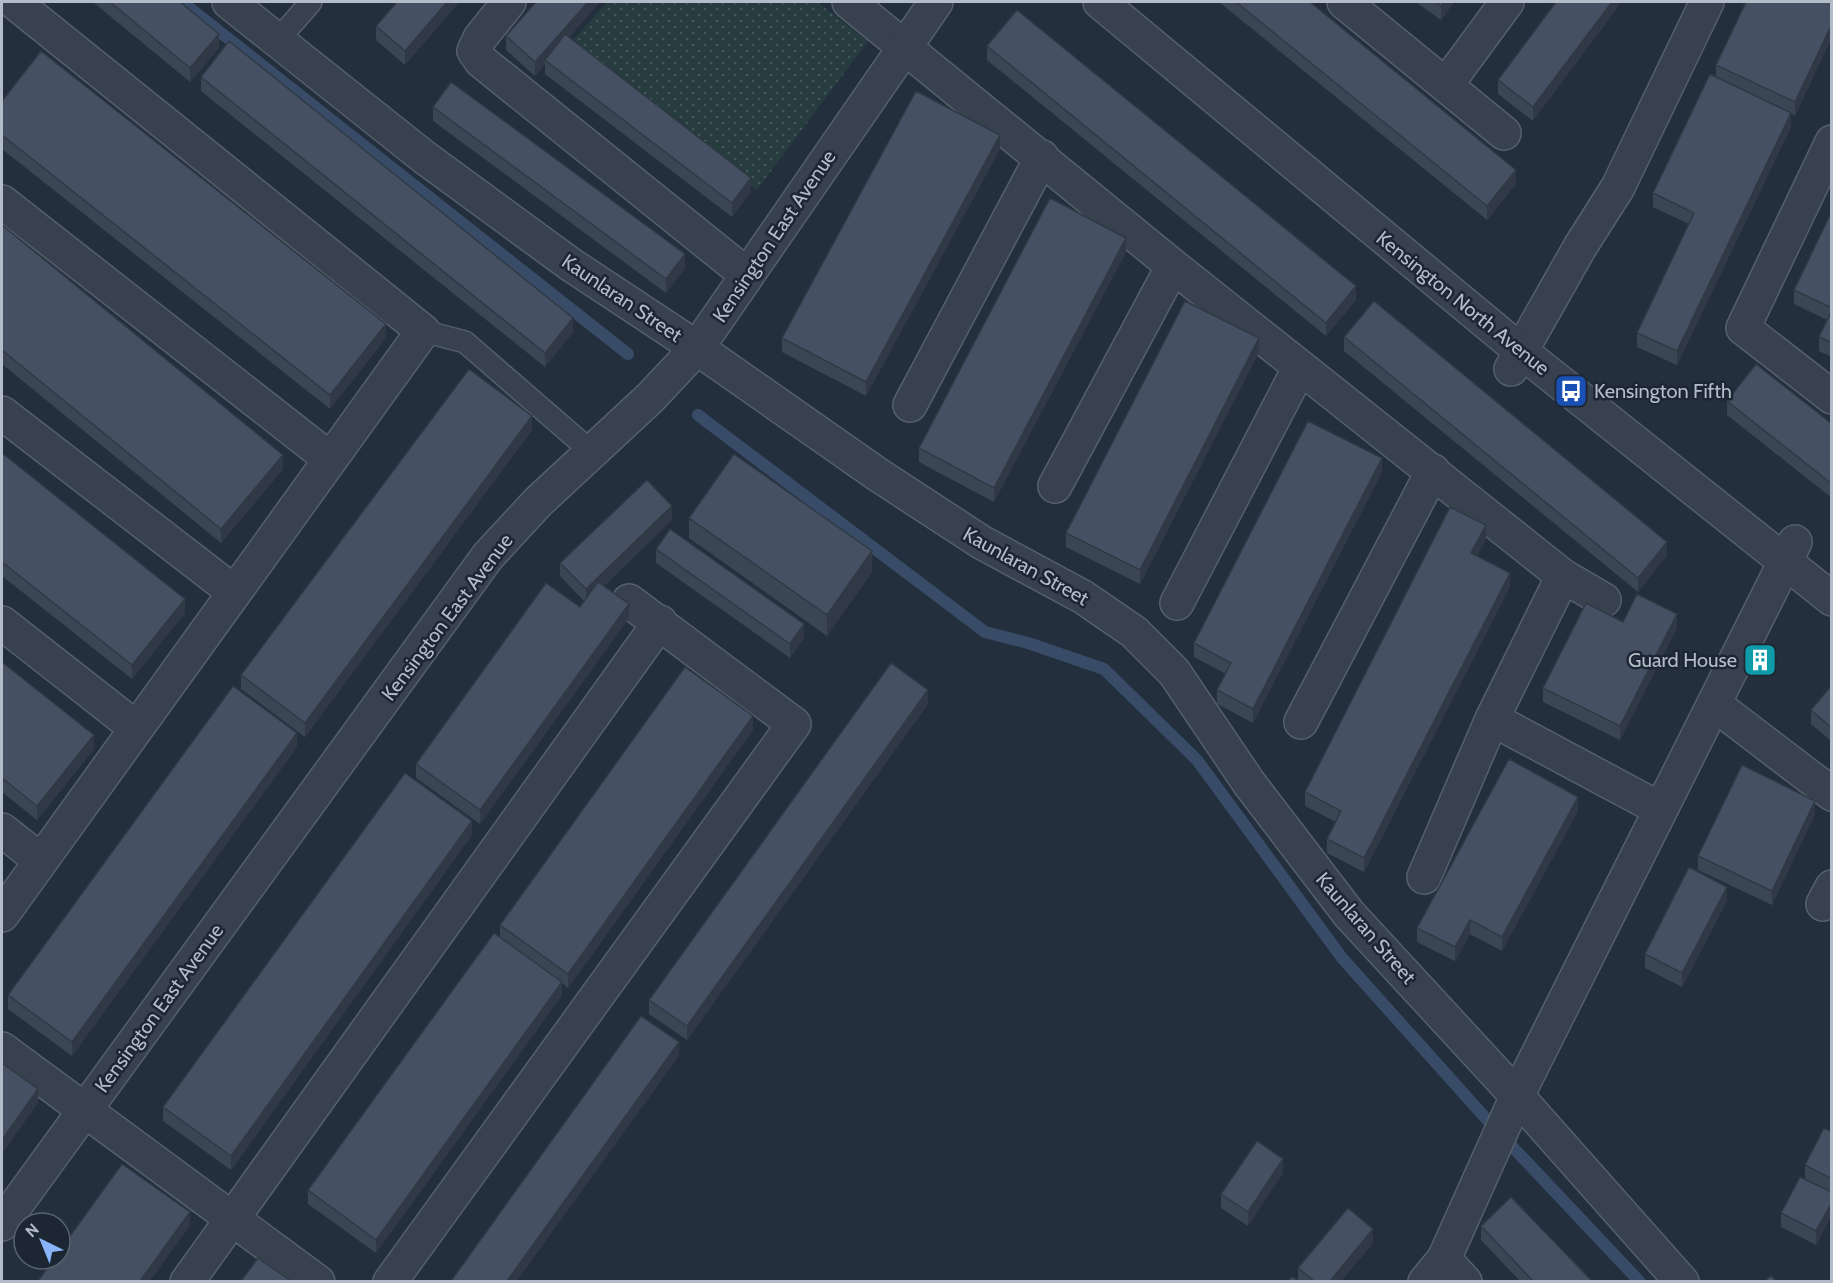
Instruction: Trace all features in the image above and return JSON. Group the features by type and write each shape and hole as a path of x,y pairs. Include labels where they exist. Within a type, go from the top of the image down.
{"street":[{"path":"2,915 423,331 14,2"},
{"name":"Kaunlaran Street","path":"229,2 424,157 570,264 687,359 981,543 1083,597 1134,632 1174,672 1249,783 1349,914 1513,1105 1682,1281"},
{"path":"509,2 480,38 474,51 481,61 747,275"},
{"path":"849,2 1173,266 1563,576 1604,600"},
{"name":"Kensington East Avenue","path":"2,1224 488,556 538,502 593,453 687,359 936,2"},
{"name":"Kensington North Avenue","path":"1100,2 1517,361 1790,552 1832,598"},
{"path":"1344,2 1504,133"},
{"path":"1446,85 1507,2"},
{"path":"1517,361 1580,247 1618,187 1707,2"},
{"path":"1832,142 1743,328 1832,397"},
{"path":"910,405 1042,157"},
{"path":"2,202 330,459"},
{"path":"1055,486 1173,266"},
{"path":"1177,603 1300,367"},
{"path":"2,413 234,592"},
{"path":"1301,722 1433,471"},
{"path":"1444,1274 1492,1151 1513,1105 1790,552"},
{"path":"1424,877 1492,719 1563,576"},
{"path":"390,1281 794,724 629,601"},
{"path":"187,1281 660,622"},
{"path":"2,623 136,728"},
{"path":"1714,704 1832,794"},
{"path":"1492,719 1660,810"},
{"path":"2,830 40,860"},
{"path":"2,1049 318,1281"}],"lane":[{"path":"278,41 311,2"},
{"path":"423,331 465,342 593,453"}],"green space":[{"path":"607,2 817,2 868,41 757,190 567,47"}],"building":[{"path":"110,2 180,2 219,34 190,68"},
{"path":"397,2 447,2 405,51 376,26"},
{"path":"536,2 588,2 535,62 506,36"},
{"path":"1236,2 1310,2 1516,170 1487,206"},
{"path":"1556,2 1612,2 1533,107 1498,80"},
{"path":"1746,2 1832,2 1832,24 1795,102 1716,65"},
{"path":"1017,10 1356,286 1326,323 987,46"},
{"path":"565,34 751,178 732,203 545,60"},
{"path":"229,41 573,318 545,353 201,77"},
{"path":"41,51 386,324 330,395 2,135 2,101"},
{"path":"1710,74 1791,113 1677,351 1637,333 1694,213 1653,193"},
{"path":"451,82 685,254 666,279 433,107"},
{"path":"916,91 1000,135 866,382 782,338"},
{"path":"1050,198 1126,238 994,488 919,448"},
{"path":"1832,211 1832,308 1794,290"},
{"path":"2,225 283,455 221,529 2,350"},
{"path":"1185,301 1259,338 1140,570 1066,533"},
{"path":"1374,301 1667,542 1638,578 1344,337"},
{"path":"1832,310 1832,343 1819,337"},
{"path":"1756,364 1832,424 1832,484 1727,401"},
{"path":"469,369 532,416 305,723 241,675"},
{"path":"1308,421 1382,458 1253,709 1217,690 1231,663 1194,643"},
{"path":"2,453 185,599 132,665 2,562"},
{"path":"734,454 872,551 827,615 689,518"},
{"path":"647,480 672,506 586,589 560,563"},
{"path":"1450,507 1486,525 1471,553 1510,573 1364,858 1327,839 1341,811 1305,792"},
{"path":"670,529 804,624 790,644 656,549"},
{"path":"598,582 629,604 480,810 416,764 546,583 580,607"},
{"path":"1637,594 1677,614 1620,726 1543,688 1586,603 1623,622"},
{"path":"1757,642 1771,648 1763,664 1749,658"},
{"path":"2,662 94,735 37,806 2,778"},
{"path":"891,663 928,690 687,1026 649,1000"},
{"path":"685,667 753,716 568,974 500,925"},
{"path":"1832,685 1832,728 1811,710"},
{"path":"233,686 297,733 72,1042 8,995"},
{"path":"1509,759 1578,797 1502,937 1470,920 1455,947 1417,928"},
{"path":"1742,765 1815,801 1772,891 1698,856"},
{"path":"405,773 472,821 231,1156 163,1107"},
{"path":"1689,867 1727,887 1682,973 1645,954"},
{"path":"494,933 562,982 376,1240 308,1190"},
{"path":"641,1016 679,1042 507,1281 451,1281"},
{"path":"2,1063 38,1089 2,1140"},
{"path":"1824,1128 1832,1132 1832,1179 1805,1165"},
{"path":"1257,1141 1283,1159 1248,1212 1221,1194"},
{"path":"122,1164 190,1212 140,1281 38,1281 45,1271 72,1271 72,1233"},
{"path":"1800,1177 1832,1192 1832,1202 1816,1231 1781,1213"},
{"path":"1511,1197 1592,1281 1533,1281 1481,1226"},
{"path":"1348,1208 1373,1229 1330,1281 1314,1281 1298,1268"},
{"path":"258,1258 291,1281 241,1281"},
{"path":"1771,1276 1776,1281 1765,1281"}],"waterway":[{"path":"182,2 628,354"},
{"path":"698,415 985,632 1028,643 1104,669 1197,760 1342,958 1490,1123 1640,1282"}],"place":[{"name":"Kensington Fifth","path":"1571,391"},
{"name":"Guard House","path":"1760,660"}]}
